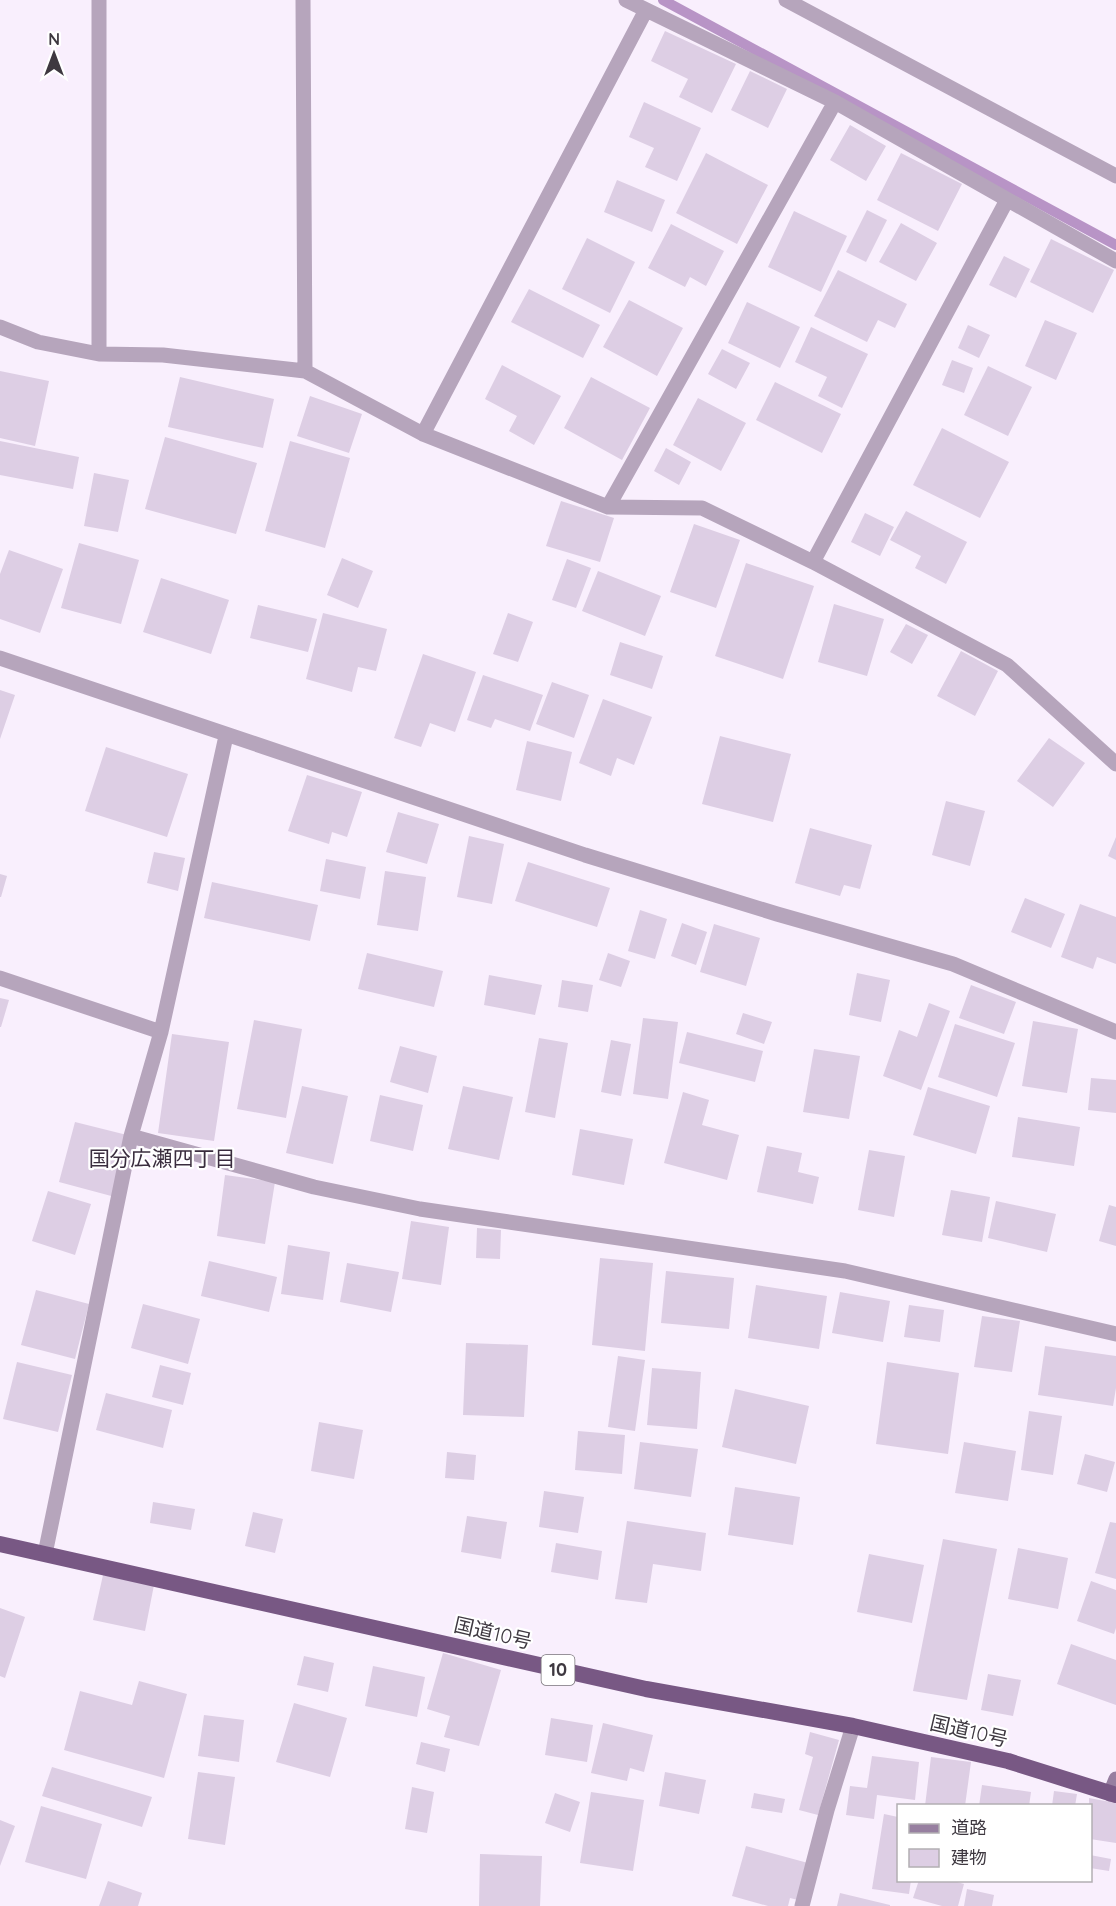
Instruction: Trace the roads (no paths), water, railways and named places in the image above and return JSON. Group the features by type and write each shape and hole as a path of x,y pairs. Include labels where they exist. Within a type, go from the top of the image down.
{"highway":[{"name":"国道10号","path":"0,1544 646,1689 853,1726 1008,1761 1114,1789"}],"street":[{"path":"99,0 99,354"},
{"path":"303,0 304,371"},
{"path":"626,0 836,102 1116,261"},
{"path":"786,0 1116,176"},
{"path":"423,434 646,10"},
{"path":"608,507 836,102"},
{"path":"813,562 1007,200"},
{"path":"0,327 38,342 99,354 163,355 304,371 423,434 608,507 702,508 813,562 1007,665 1116,764"},
{"path":"0,658 226,736 596,858 777,914 953,964 1116,1032"},
{"path":"45,1554 131,1136 160,1032 226,736"},
{"path":"0,978 160,1032"},
{"path":"131,1136 314,1187 420,1209 845,1271 1116,1334"},
{"path":"802,1906 826,1809 853,1726"}],"waterway":[{"path":"663,0 1116,245"}],"district":[{"name":"国分広瀬四丁目","path":"162,1159"}]}
